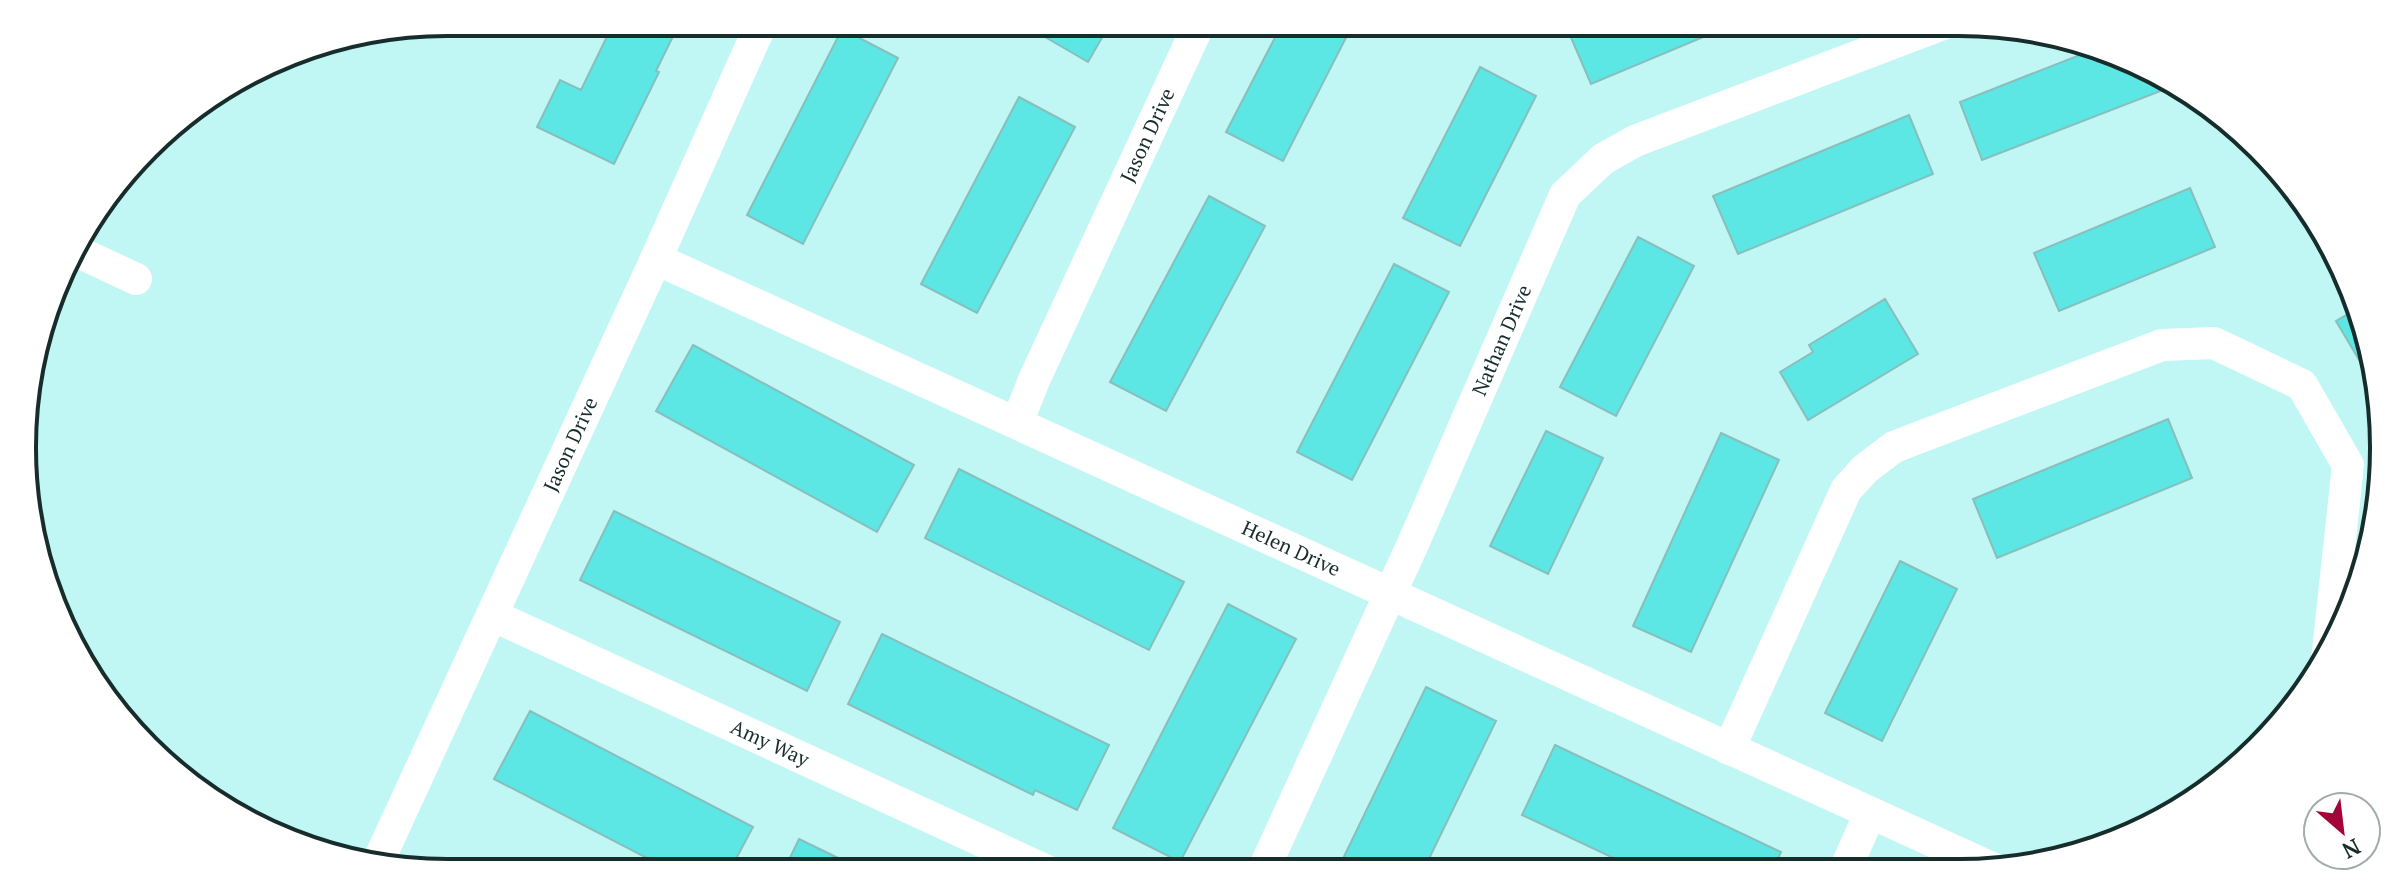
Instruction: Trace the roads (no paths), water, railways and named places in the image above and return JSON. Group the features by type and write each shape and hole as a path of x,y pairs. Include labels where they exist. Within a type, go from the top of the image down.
{"street":[{"name":"Jason Drive","path":"382,853 756,36"},
{"name":"Jason Drive","path":"1017,423 1194,36"},
{"name":"Nathan Drive","path":"1269,859 1390,594 1565,195 1603,159 1635,141 1911,36"},
{"path":"84,255 136,279"},
{"name":"Helen Drive","path":"656,259 1970,859"},
{"path":"1729,749 1846,490 1865,469 1894,447 2162,345 2214,343 2302,385 2348,465 2331,623"},
{"name":"Amy Way","path":"492,615 1021,859"},
{"path":"1850,859 1870,813"}]}
